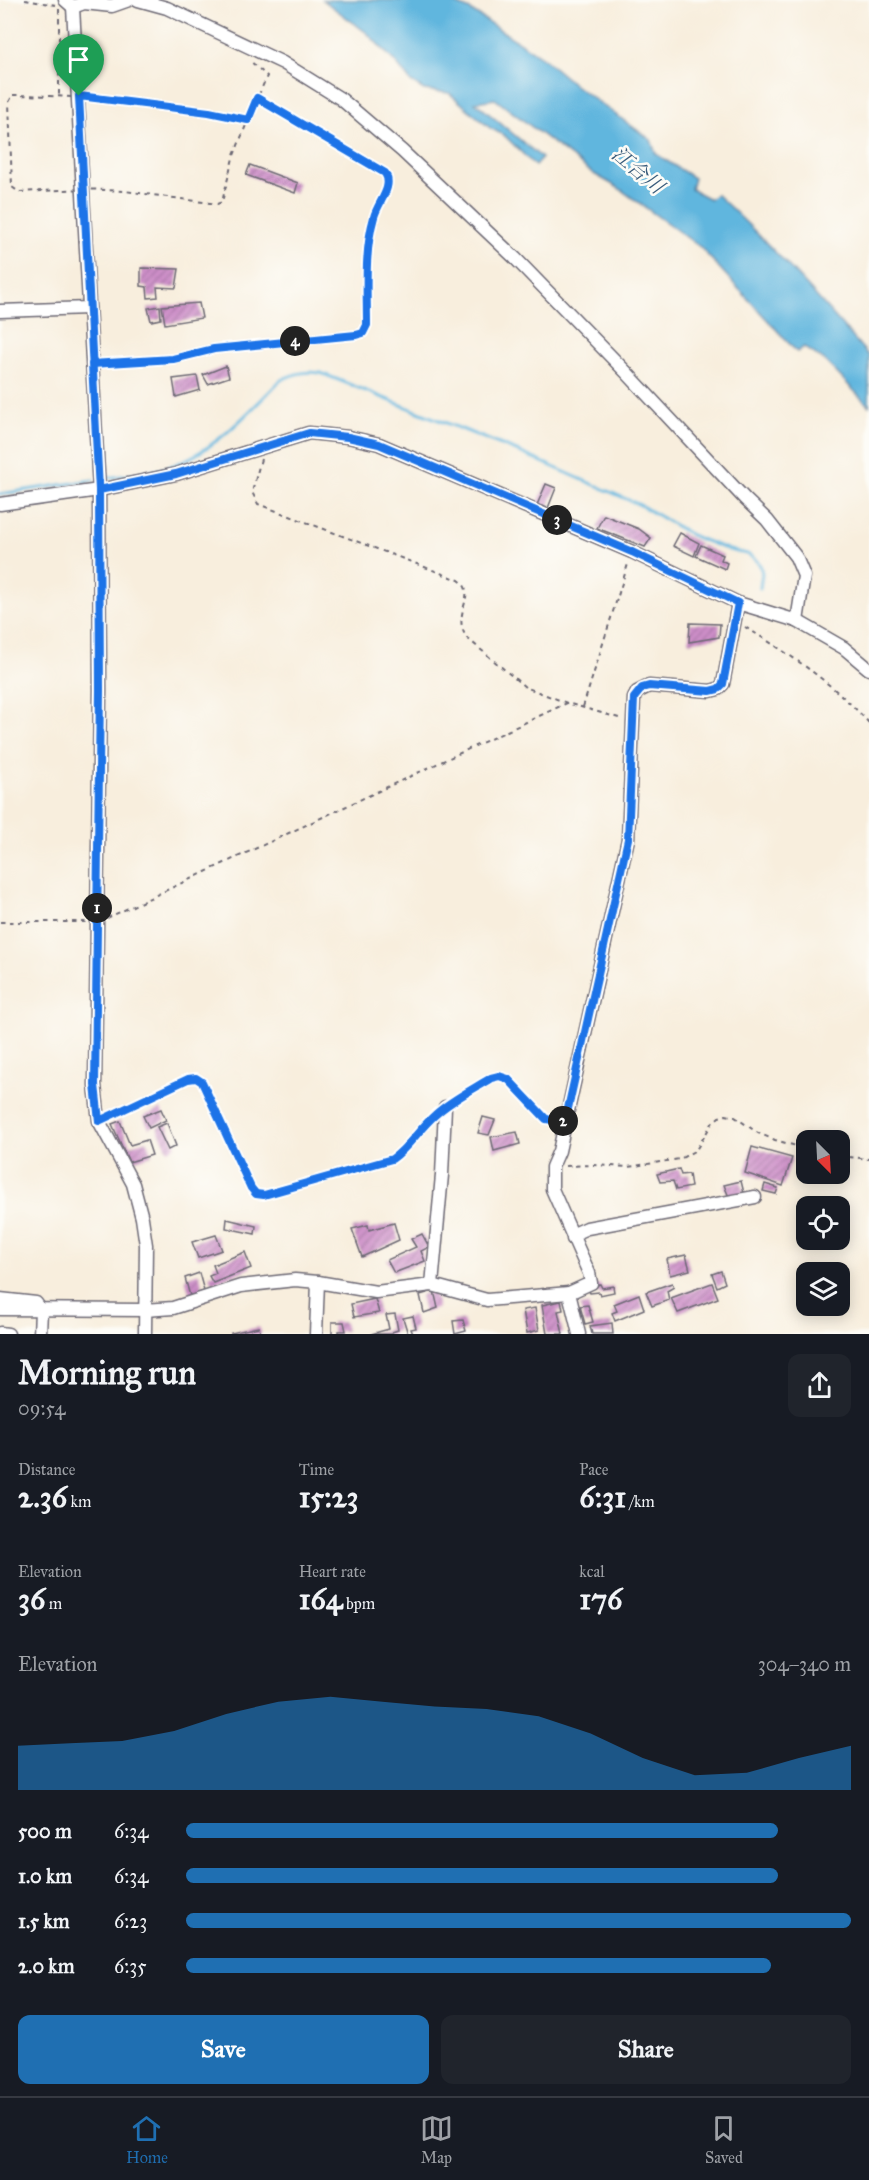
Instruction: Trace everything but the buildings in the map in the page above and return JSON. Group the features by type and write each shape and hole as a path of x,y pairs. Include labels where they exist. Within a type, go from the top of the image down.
{"street":[{"path":"129,0 112,6 66,4 79,96 99,490 100,690 95,1085 99,1121 133,1184 142,1218 146,1245 145,1334"},
{"path":"138,0 167,8 283,63 341,99 402,151 515,258 767,520 796,557 804,576 796,621"},
{"path":"0,311 89,308"},
{"path":"0,504 99,490 176,474 309,433 348,437 379,444 632,552 738,603 796,621 843,648 869,669"},
{"path":"0,1309 145,1310 184,1305 241,1286 295,1280 376,1292 432,1285 487,1300 569,1293 591,1283 552,1188 552,1167 559,1152 628,839 634,698 642,688 649,686 710,691 718,689 723,684 738,603"},
{"path":"432,1285 442,1175 445,1107"},
{"path":"573,1239 578,1232 587,1228 755,1197"},
{"path":"316,1334 318,1282"},
{"path":"569,1293 579,1334"},
{"path":"0,1299 36,1303 41,1310 40,1334"},
{"path":"0,1333 8,1334"}],"path":[{"path":"25,0 66,4"},
{"path":"59,0 66,4"},
{"path":"59,96 66,4"},
{"path":"245,57 267,76 233,158 222,202 217,204 125,191 84,189 19,192 12,187 9,102 13,95 79,96 209,112 248,120"},
{"path":"92,364 173,359 214,349 363,333 367,325 369,236 375,213 389,179 385,173 257,98"},
{"path":"265,447 252,492 258,504 459,580 464,584 468,594 460,617 462,632 518,682 567,703 633,723"},
{"path":"583,707 632,552"},
{"path":"735,621 812,671 844,697 869,723"},
{"path":"0,922 97,922 567,703"},
{"path":"99,1121 188,1079 196,1078 202,1082 251,1188 256,1194 264,1195 392,1159 434,1115 491,1078 499,1076 508,1079 546,1119 565,1122"},
{"path":"552,1167 593,1165 628,1167 680,1159 696,1150 713,1122 726,1115 735,1117 766,1136 796,1146"},
{"path":"850,1157 869,1160"}],"water":[{"name":"江合川","path":"323,0 448,0 470,10 543,58 576,86 651,140 656,154 694,178 691,189 710,199 716,194 795,273 869,356 869,406 825,361 804,347 797,352 700,247 617,187 594,174 495,99 475,102 542,158 535,166 505,136 490,128 449,93 424,90 411,82 367,33"}],"waterway":[{"path":"106,478 154,471 186,460 230,430 281,380 301,373 321,373 519,452 640,505 695,537 747,554 760,565 762,573 760,588"},
{"path":"0,494 93,480"}],"route":[{"path":"79,96 89,308 99,490 100,690 95,1085 99,1121 188,1079 196,1078 202,1082 251,1188 256,1194 264,1195 392,1159 434,1115 491,1078 499,1076 508,1079 546,1119 565,1122 628,839 634,698 642,688 649,686 710,691 718,689 726,678 738,603 632,552 379,444 348,437 309,433 176,474 99,490 92,364 173,359 214,349 363,333 367,325 369,236 375,213 389,179 385,173 257,98 248,120 209,112 79,96"}]}
